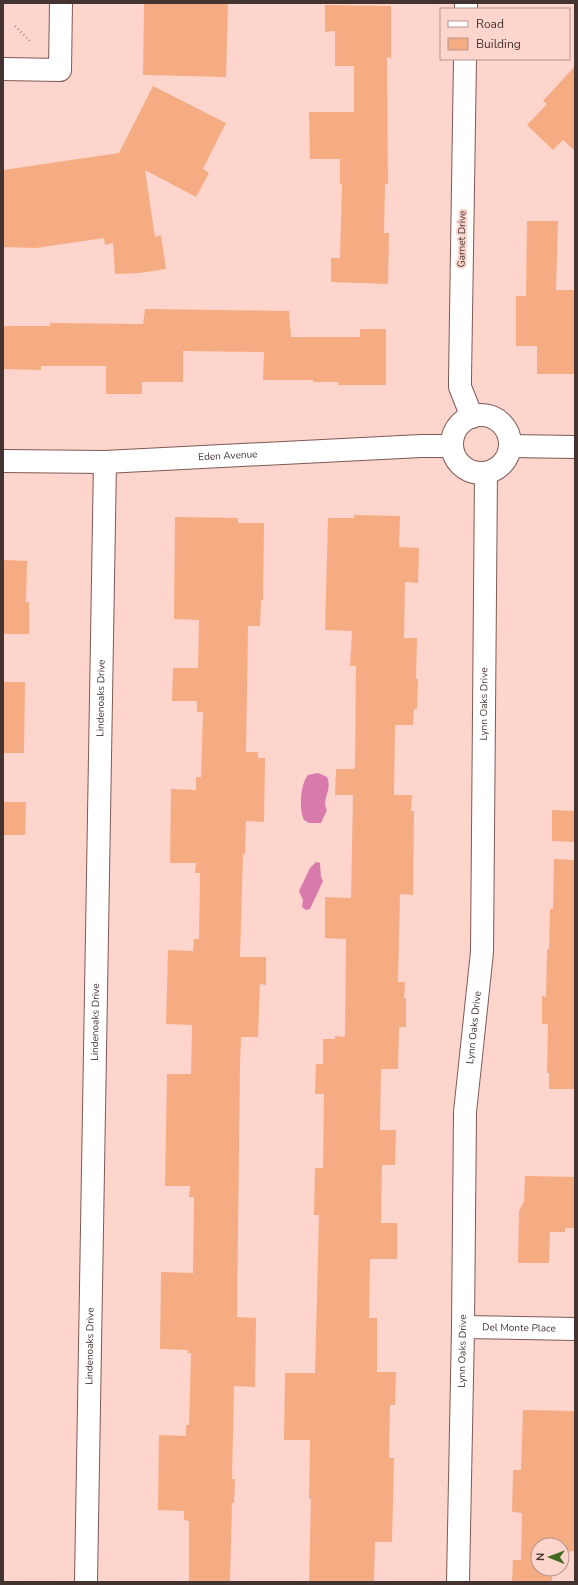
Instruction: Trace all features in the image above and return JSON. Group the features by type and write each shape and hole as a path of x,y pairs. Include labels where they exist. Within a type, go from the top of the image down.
{"street":[{"path":"3,69 60,70 61,3"},
{"name":"Garnet Drive","path":"465,60 460,387 472,417"},
{"path":"481,415 491,417 499,421 509,437 510,446 503,463 486,473 467,469 460,463 452,446 453,436 458,428 464,421 472,417 481,415"},
{"name":"Eden Avenue","path":"3,461 105,462 421,446 452,446"},
{"path":"510,446 575,447"},
{"name":"Lindenoaks Drive","path":"86,1582 105,462"},
{"name":"Lynn Oaks Drive","path":"458,1582 464,1327 465,1112 482,952 486,473"},
{"name":"Del Monte Place","path":"464,1327 575,1329"}],"shaded area":[{"path":"318,773 327,777 329,786 325,802 327,810 321,823 309,823 304,820 301,810 303,784 308,775"},
{"path":"316,862 320,863 321,877 323,881 310,909 306,910 302,907 303,900 299,891 310,868"}],"building":[{"path":"144,3 228,3 226,77 143,75"},
{"path":"325,5 391,6 391,58 387,57 388,184 385,184 384,233 389,233 388,284 331,282 331,258 340,258 342,184 340,184 340,159 310,159 309,112 354,112 354,66 335,66 335,31 325,32"},
{"path":"575,66 575,151 563,140 553,150 527,125 547,104 543,101"},
{"path":"153,86 226,123 203,169 209,173 196,197 145,170 155,237 161,235 166,269 140,273 115,274 113,243 105,245 104,238 36,248 3,247 3,170 119,153"},
{"path":"527,221 558,221 556,290 575,290 575,374 537,374 537,346 516,346 516,296 526,296"},
{"path":"145,309 289,311 291,337 360,337 360,329 386,329 386,385 338,385 338,382 313,382 313,380 263,380 264,352 183,351 183,382 142,382 142,394 106,394 106,366 41,366 41,370 3,369 3,326 50,326 50,323 143,324"},
{"path":"354,515 400,516 399,547 419,548 418,583 405,582 404,638 417,638 417,709 414,709 413,725 395,725 394,795 412,795 411,811 414,811 413,895 400,894 398,982 405,982 404,998 406,998 406,1027 399,1027 398,1069 381,1069 380,1130 396,1130 395,1165 382,1165 381,1223 397,1223 397,1259 370,1259 369,1318 377,1318 377,1372 396,1372 395,1405 390,1405 389,1458 394,1458 392,1542 375,1542 374,1582 309,1582 311,1499 309,1499 310,1440 284,1440 285,1373 315,1373 319,1215 314,1215 315,1168 323,1168 324,1094 315,1094 316,1064 323,1064 323,1039 335,1039 335,1036 345,1037 346,939 325,938 325,897 351,898 353,795 335,795 336,769 354,769 355,765 356,666 350,666 352,631 325,630 328,518 354,518"},
{"path":"175,517 238,518 238,523 264,523 263,600 261,600 260,626 248,626 246,752 258,752 258,758 265,758 264,822 246,821 245,854 243,854 240,957 266,957 266,985 260,984 258,1037 241,1037 240,1064 237,1317 256,1318 255,1387 234,1386 232,1479 235,1479 234,1503 232,1503 230,1582 189,1582 189,1521 184,1520 184,1511 158,1510 159,1435 186,1436 186,1425 189,1425 191,1353 187,1353 188,1350 160,1349 161,1272 193,1273 194,1197 189,1197 190,1186 165,1186 167,1074 191,1074 192,1025 166,1024 168,950 193,951 194,939 199,939 200,873 195,873 196,863 170,863 171,789 196,790 196,777 201,777 203,712 197,712 197,701 172,701 173,668 198,668 199,620 174,619"},
{"path":"3,560 27,561 26,602 29,602 29,634 3,634"},
{"path":"3,682 25,682 24,753 3,753"},
{"path":"3,802 26,802 25,835 3,835"},
{"path":"552,810 575,811 575,842 552,841"},
{"path":"554,859 575,860 575,1089 549,1089 549,1073 547,1073 548,1024 542,1024 542,996 546,997 550,909 553,909"},
{"path":"525,1176 575,1177 575,1228 565,1228 565,1232 550,1232 549,1263 518,1263 519,1211 524,1201"},
{"path":"523,1410 575,1411 575,1551 570,1551 570,1537 530,1537 530,1577 552,1577 552,1582 512,1582 513,1560 521,1560 522,1513 512,1512 513,1470 521,1470"}]}
